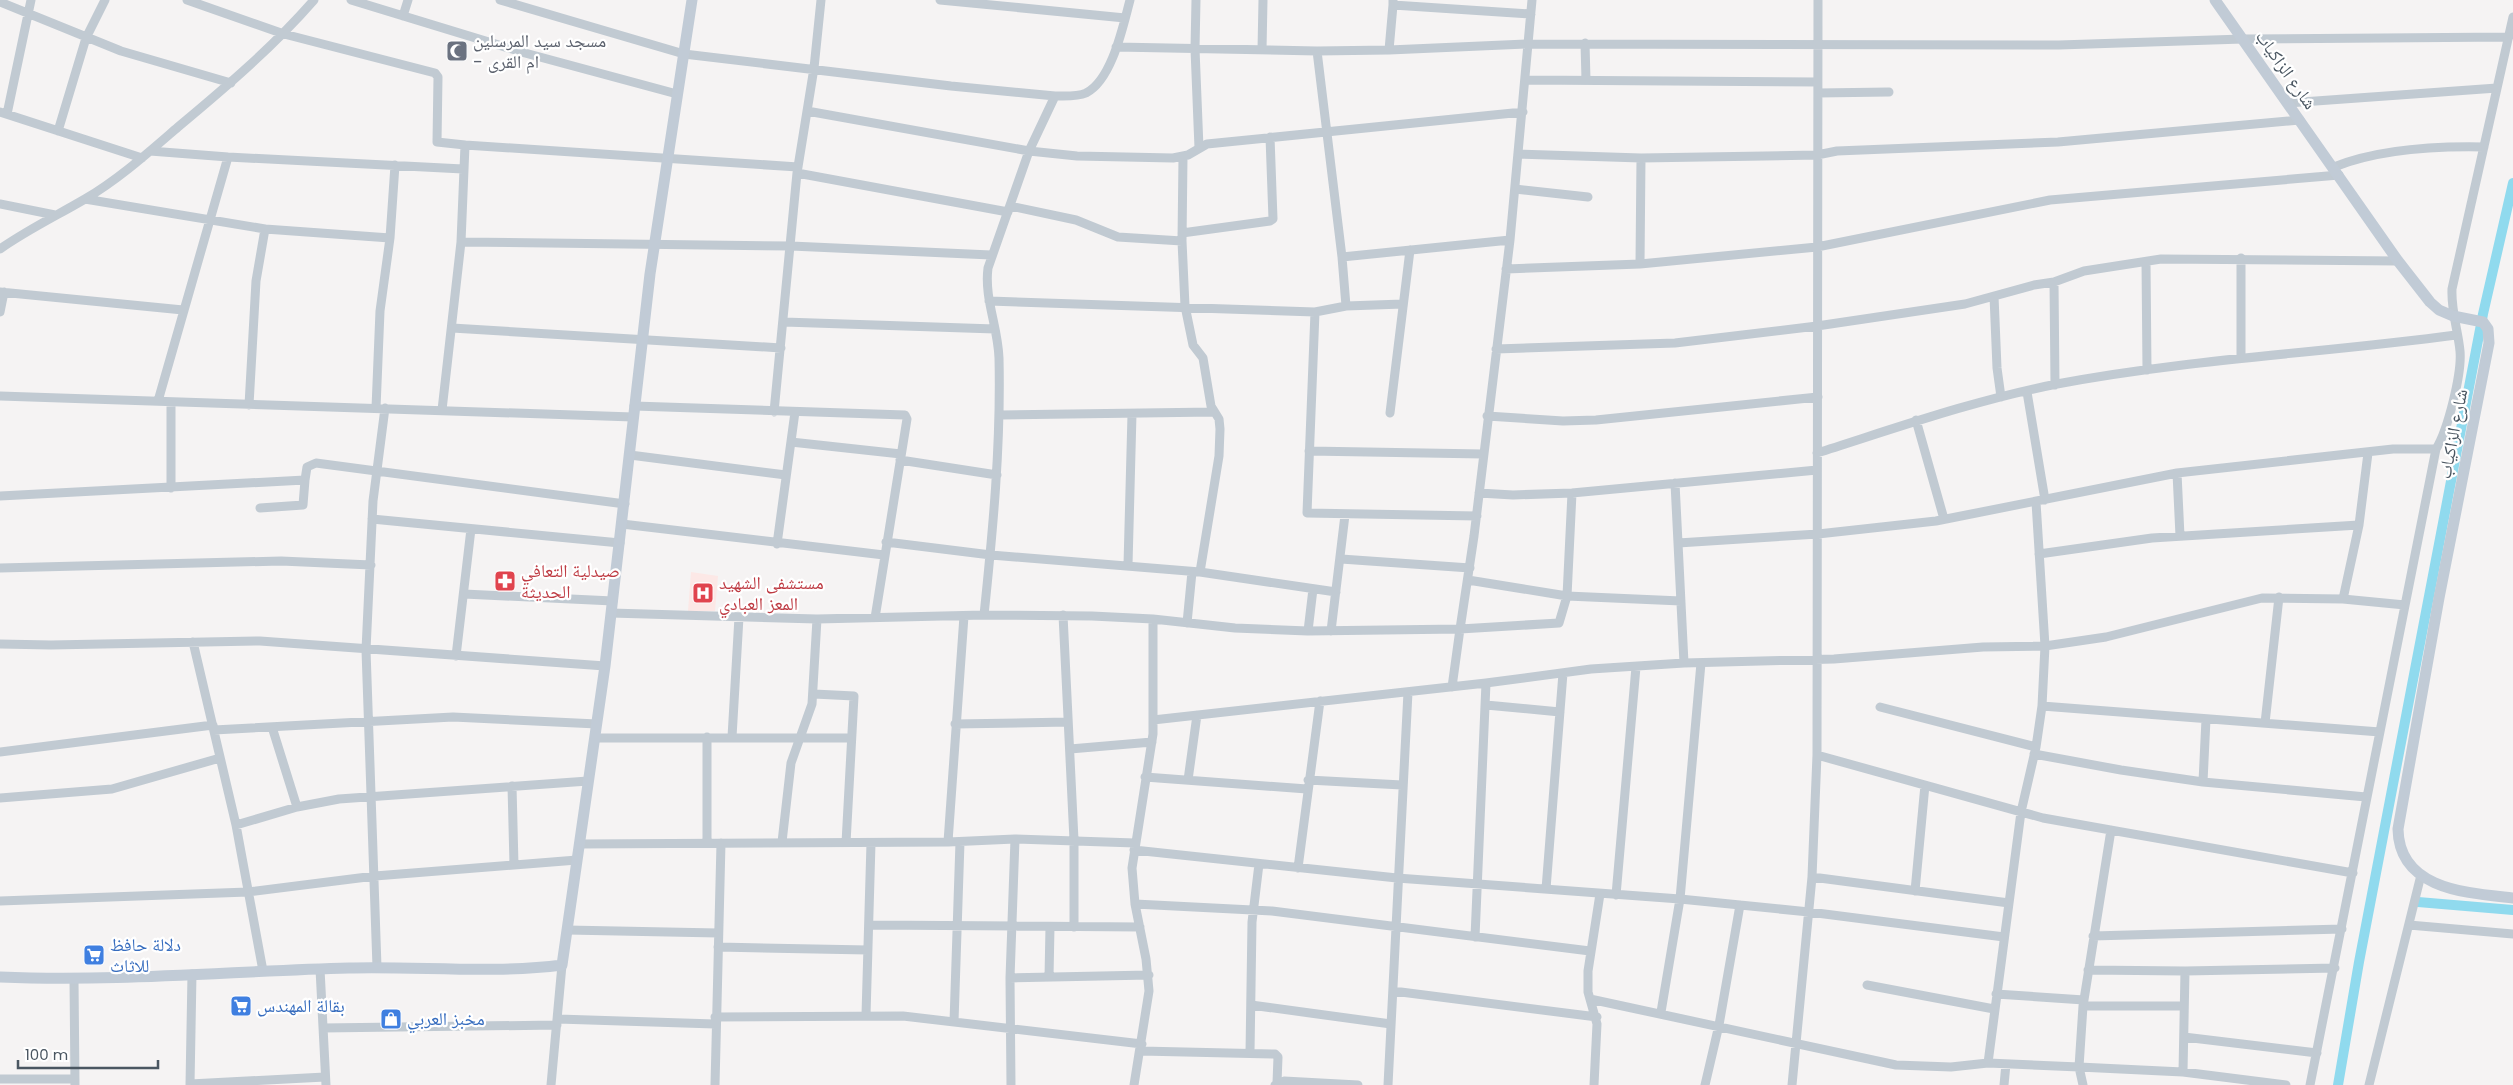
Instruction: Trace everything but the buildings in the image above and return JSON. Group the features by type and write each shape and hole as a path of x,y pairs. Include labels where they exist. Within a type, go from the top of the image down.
{"street":[{"path":"31,0 4,113 142,158"},
{"path":"58,131 86,38 105,0"},
{"path":"187,0 284,34 435,73 438,77 437,142 668,157 798,170 1076,220 1118,237 1182,237 1274,219 1270,137"},
{"path":"0,249 29,229 85,199 142,158 231,83 284,34 314,0"},
{"path":"352,0 525,53 677,94"},
{"path":"403,16 408,0"},
{"path":"500,0 684,54 814,68 951,86 1055,96 1076,96 1093,88 1101,81 1116,47 1130,0"},
{"path":"551,1085 562,965 605,666 642,340 692,0"},
{"path":"774,412 798,170 814,68 820,0"},
{"path":"940,0 1126,18"},
{"path":"1196,0 1195,49 1199,148"},
{"path":"1262,50 1263,0"},
{"path":"1452,687 1477,516 1487,416 1510,240 1532,0"},
{"path":"1792,1085 1812,877 1817,755 1818,0"},
{"name":"شارع الزاكياب","path":"2215,0 2398,261 2430,302 2454,316 2483,322 2488,329 2489,343 2439,598 2398,829 2402,853 2421,875 2433,882 2462,892 2513,898"},
{"path":"0,2 136,57 231,83"},
{"path":"1389,50 1393,2 1530,14"},
{"path":"2310,1085 2335,968 2366,797 2436,449 2446,429 2458,370 2460,351 2456,335 2452,289 2513,17"},
{"path":"1116,47 1317,51 1586,43 2059,45 2243,39 2509,37"},
{"path":"1586,43 1586,80"},
{"path":"1317,51 1342,257 1346,306"},
{"path":"1525,80 1818,82"},
{"path":"2288,102 2497,88"},
{"path":"1818,93 1889,92"},
{"path":"984,615 997,475 1000,415 999,355 996,329 989,301 987,276 991,255 1029,151 1055,96"},
{"path":"807,111 1029,151 1094,157 1158,159 1183,157 1207,144 1523,112"},
{"path":"1519,154 1640,158 1818,155 1837,151 2058,142 2300,120"},
{"path":"442,410 461,242 464,145"},
{"path":"1506,270 1640,264 1817,248 2050,200 2336,171 2360,158 2414,150 2484,147"},
{"path":"150,151 228,157 463,169"},
{"path":"158,401 228,157"},
{"path":"1183,157 1182,237 1185,306 1193,345 1203,358 1211,406 1220,429 1219,456 1187,623"},
{"path":"1640,158 1640,264"},
{"path":"377,968 366,650 372,519 380,408 380,311 390,238 395,165"},
{"path":"1515,189 1588,198"},
{"path":"85,199 265,229 390,238"},
{"path":"0,204 55,215"},
{"path":"249,405 256,281 265,229"},
{"path":"1342,257 1510,240"},
{"path":"461,242 791,246 991,255"},
{"path":"1390,413 1410,250"},
{"path":"1496,349 1675,343 1817,326 1964,304 2034,285 2054,282 2084,271 2178,257 2398,261"},
{"path":"2241,258 2241,358"},
{"path":"2146,262 2147,370"},
{"path":"2054,282 2055,385"},
{"path":"0,312 2,292 183,310"},
{"path":"1994,296 1997,368 2001,397"},
{"path":"989,301 1185,306 1315,312 1346,306 1403,304"},
{"path":"1315,312 1307,513 1477,516"},
{"path":"784,322 996,329"},
{"path":"452,328 781,348"},
{"path":"1817,453 1916,420 2001,397 2055,385 2147,370 2241,358 2295,354 2456,335"},
{"path":"1988,1064 2021,812 2035,751 2042,706 2045,646 2039,554 2040,501 2027,392"},
{"path":"0,396 442,410 902,413 906,419 875,618"},
{"path":"1487,416 1563,421 1596,420 1818,397"},
{"path":"171,402 171,488"},
{"path":"778,544 795,412"},
{"path":"1000,415 1214,412"},
{"path":"1128,565 1132,414"},
{"path":"1916,420 1944,519"},
{"path":"791,442 900,457 997,475"},
{"path":"1678,543 1818,534 1944,519 2177,473 2410,448 2436,449"},
{"path":"1309,451 1483,454"},
{"path":"2343,599 2358,525 2368,453"},
{"path":"630,455 786,475"},
{"path":"260,508 303,505 307,467 312,463 624,504"},
{"path":"1479,493 1513,495 1572,493 1817,470"},
{"path":"2177,473 2180,536"},
{"path":"0,496 305,480"},
{"path":"1674,483 1684,663"},
{"path":"464,594 739,617 817,619 1063,615 1153,618 1235,628 1308,631 1460,629 1556,624 1561,619 1567,596 1572,493"},
{"path":"1331,630 1345,515"},
{"path":"372,519 620,543"},
{"path":"622,524 778,544 884,555"},
{"path":"2039,554 2111,543 2180,536 2358,525"},
{"path":"456,656 471,529"},
{"path":"886,542 990,555 1196,572 1336,592"},
{"path":"1341,559 1470,568"},
{"path":"0,568 281,561 371,565"},
{"path":"1468,580 1567,596 1681,601"},
{"path":"1308,631 1314,589"},
{"path":"1153,720 1636,666 1816,660 1983,646 2045,646 2106,637 2246,601 2279,597 2343,599 2405,605"},
{"path":"2265,724 2279,597"},
{"path":"1063,615 1074,840 1074,927"},
{"path":"948,842 964,616"},
{"path":"732,737 739,617"},
{"path":"1134,1085 1149,991 1148,975 1135,904 1132,868 1152,742 1153,618"},
{"path":"782,842 791,763 814,694 817,619"},
{"path":"0,644 51,645 260,641 605,666"},
{"path":"193,642 236,825 263,971"},
{"path":"1661,1012 1680,899 1701,663"},
{"path":"1616,895 1636,666"},
{"path":"1546,889 1563,673"},
{"path":"1476,937 1476,884 1486,684"},
{"path":"1388,1085 1397,878 1408,692"},
{"path":"814,694 854,696 846,843"},
{"path":"1298,868 1307,785 1320,701"},
{"path":"1486,705 1560,712"},
{"path":"2042,706 2380,732"},
{"path":"1880,707 2035,751 2121,770 2203,782 2366,797"},
{"path":"1188,780 1197,715"},
{"path":"0,752 213,728 367,720 460,717 597,724"},
{"path":"2203,782 2206,719"},
{"path":"955,724 1068,722"},
{"path":"272,726 297,807"},
{"path":"707,737 707,843"},
{"path":"595,738 851,738"},
{"path":"1070,749 1152,742"},
{"path":"1817,755 2021,812 2353,873"},
{"path":"0,798 120,788 220,758"},
{"path":"1145,777 1307,785 1402,785"},
{"path":"236,825 297,807 339,799 588,781"},
{"path":"1914,891 1925,785"},
{"path":"512,786 514,865"},
{"path":"2083,1085 2079,1066 2084,1003 2111,830"},
{"path":"1011,1085 1010,978 1015,839"},
{"path":"579,844 1074,840 1259,864 1397,878 1680,899 1809,912 2004,937"},
{"path":"954,1022 960,842"},
{"path":"715,1085 715,1020 721,843"},
{"path":"866,1015 871,843"},
{"path":"0,901 248,892 375,876 577,860"},
{"path":"1250,1053 1253,910 1259,864"},
{"path":"2369,1085 2421,875"},
{"path":"1812,877 2009,903"},
{"path":"1594,1085 1597,1017 1587,985 1590,951 1600,894"},
{"path":"1135,904 1253,910 1590,951"},
{"path":"1705,1085 1719,1025 1740,905"},
{"path":"869,925 1140,927"},
{"path":"2409,925 2513,934"},
{"path":"1049,977 1050,927"},
{"path":"567,930 718,933"},
{"path":"2093,936 2342,930"},
{"path":"718,947 868,950"},
{"path":"0,977 74,979 320,969 521,968 562,965"},
{"path":"2088,970 2185,971 2335,968"},
{"path":"192,974 190,1084 325,1081 320,969"},
{"path":"2183,1072 2185,971"},
{"path":"1010,978 1148,975"},
{"path":"0,1079 75,1082 74,979"},
{"path":"1867,985 1994,1009"},
{"path":"1393,990 1597,1017"},
{"path":"1996,994 2084,1003 2184,1006"},
{"path":"1590,999 1661,1012 1896,1064 1951,1067 1988,1064 2079,1066 2183,1072 2286,1085"},
{"path":"1251,1004 1391,1024"},
{"path":"323,1028 866,1015 903,1016 1010,1027 1141,1048 1277,1055 1276,1084 1358,1085"},
{"path":"2184,1037 2317,1053"},
{"path":"2004,1085 2006,1064"}],"shaded area":[{"name":"مستشفى الشهيد المعز العبادي","path":"691,572 718,576 715,611 688,611"}],"waterway":[{"path":"2338,1085 2359,962 2483,314 2513,183"},
{"path":"2418,902 2513,910"}],"place":[{"name":"مسجد سيد المرسلين - ام القرى","path":"457,51"},
{"name":"صيدلية التعافي الحديثة","path":"505,581"},
{"name":"مستشفى الشهيد المعز العبادي","path":"703,593"},
{"name":"دلالة حافظ للاثاث","path":"94,955"},
{"name":"بقالة المهندس","path":"241,1006"},
{"name":"مخبز العربي","path":"391,1019"}]}
